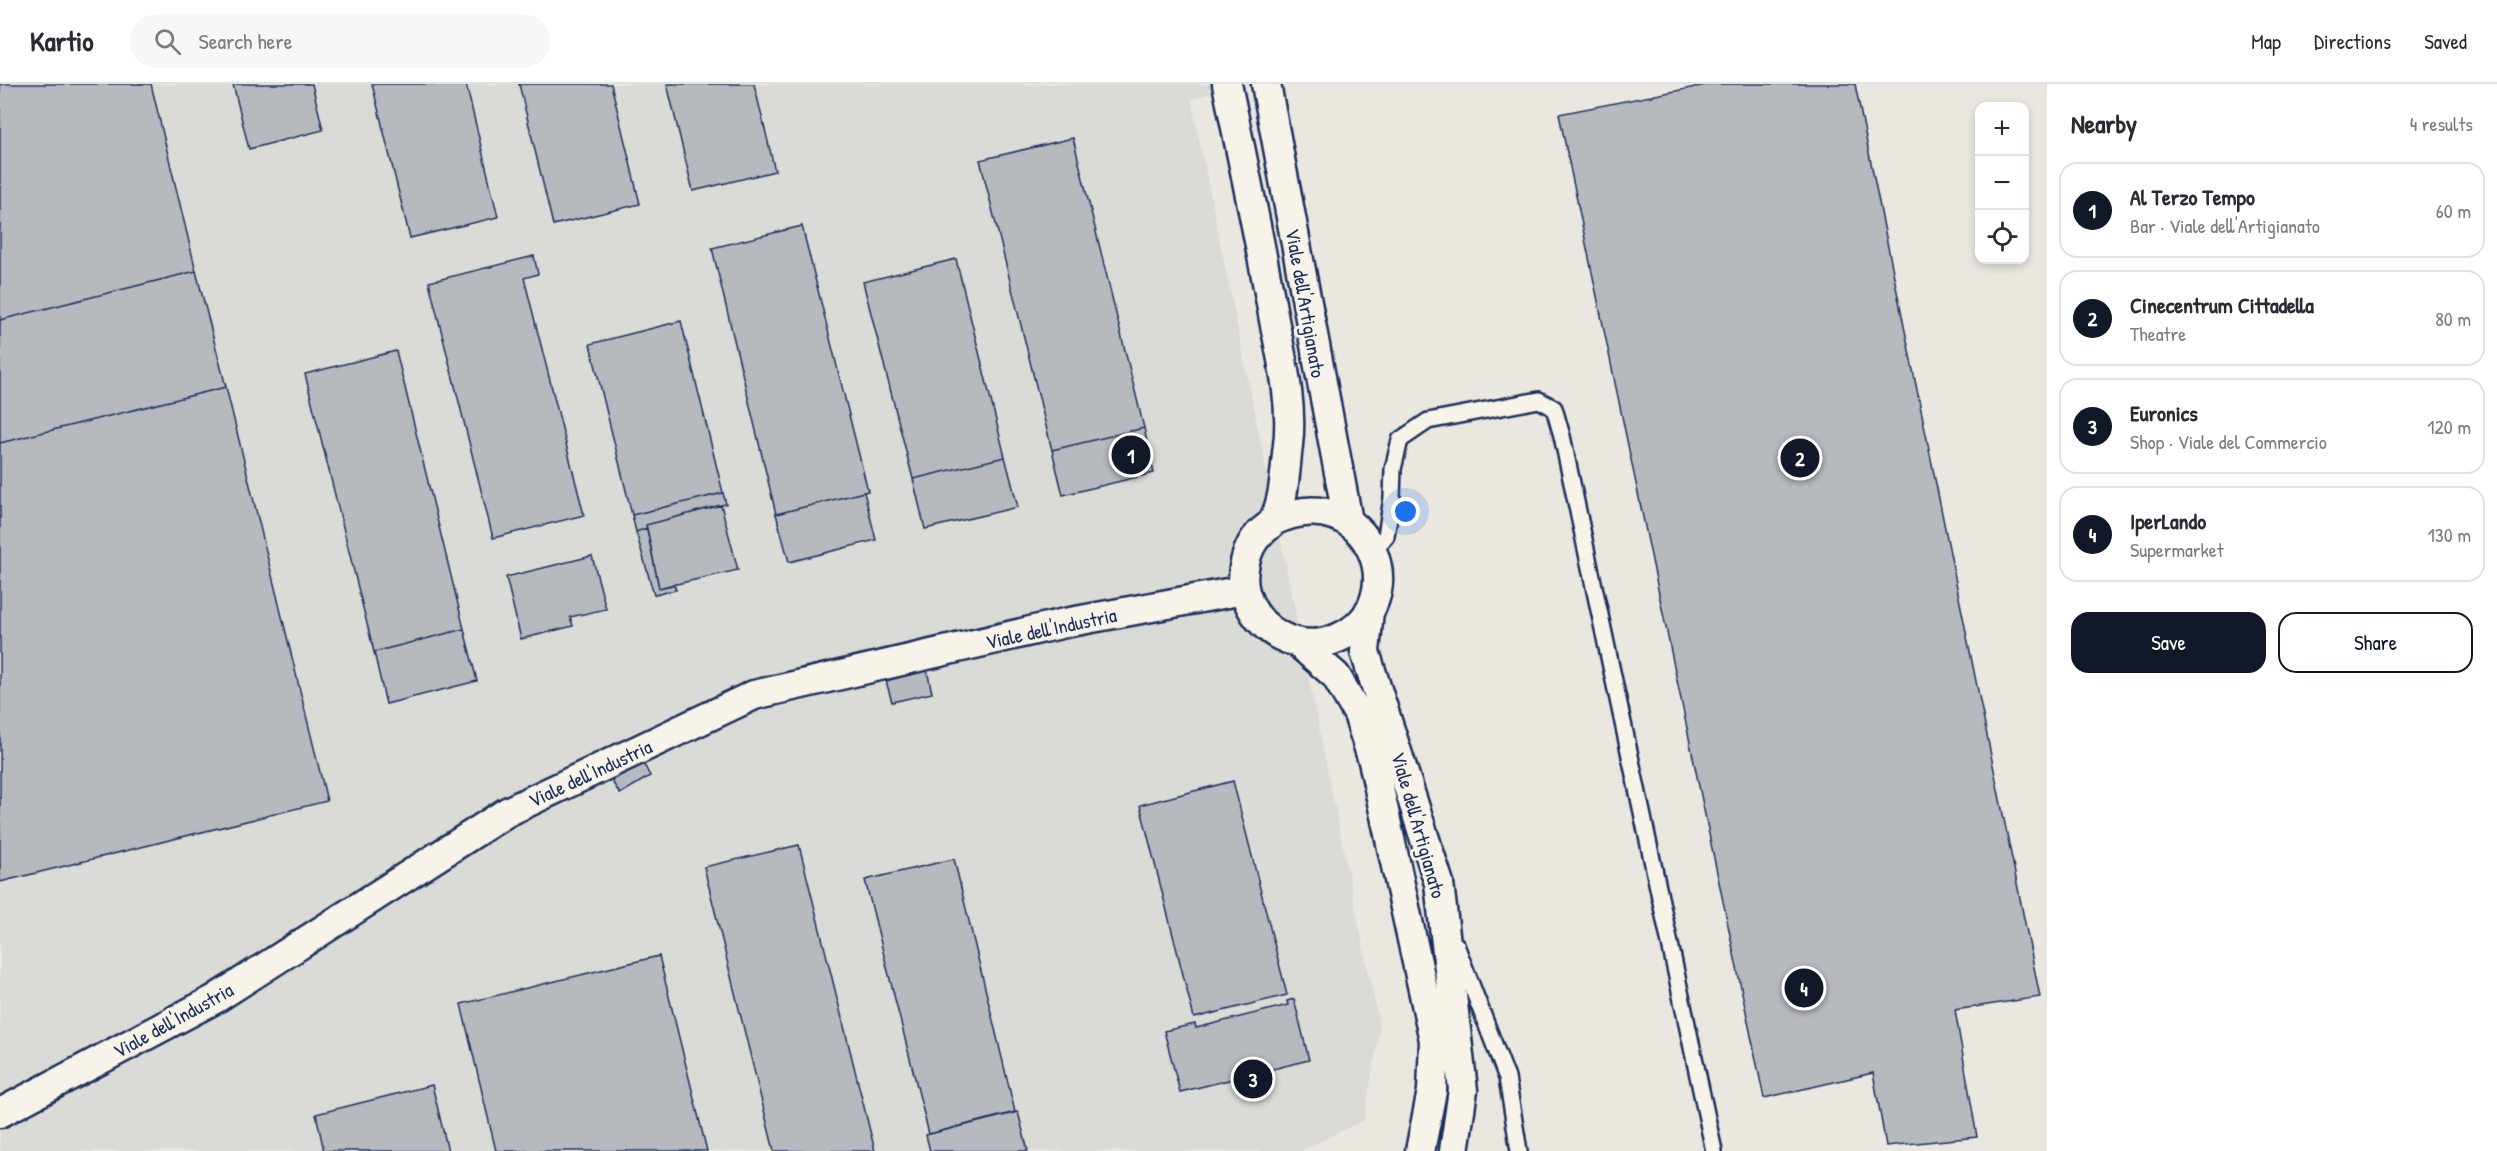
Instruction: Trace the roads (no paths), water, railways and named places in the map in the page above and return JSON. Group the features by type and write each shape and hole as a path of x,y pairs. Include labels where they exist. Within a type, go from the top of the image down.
{"street":[{"name":"Viale dell'Artigianato","path":"1227,84 1286,383 1288,441 1282,493 1273,521"},
{"name":"Viale dell'Artigianato","path":"1266,84 1327,421 1348,521"},
{"name":"Viale dell'Artigianato","path":"1419,1151 1432,1091 1434,1040 1373,761 1358,714 1336,676 1297,642 1272,632 1260,621 1250,606 1244,590 1243,570 1248,551 1258,534 1273,521 1291,513 1311,510 1330,513 1348,521 1362,534 1373,551 1378,571 1376,591 1369,611 1365,652 1439,883 1463,1090 1454,1151"},
{"name":"Viale dell'Industria","path":"0,1113 215,999 507,812 754,695 1065,623 1244,590"},
{"name":"Viale dell'Artigianato","path":"1297,642 1322,643 1339,638 1356,626 1369,611"},
{"path":"1399,1151 1428,1115"}],"lane":[{"path":"1373,551 1386,536 1392,498 1393,469 1400,440 1428,420 1539,400 1554,408 1565,448 1714,1151"},
{"path":"1442,902 1507,1078 1519,1151"}],"place":[{"name":"Al Terzo Tempo","path":"1131,455"},
{"name":"Cinecentrum Cittadella","path":"1800,458"},
{"name":"IperLando","path":"1804,988"},
{"name":"Euronics","path":"1253,1079"}]}
